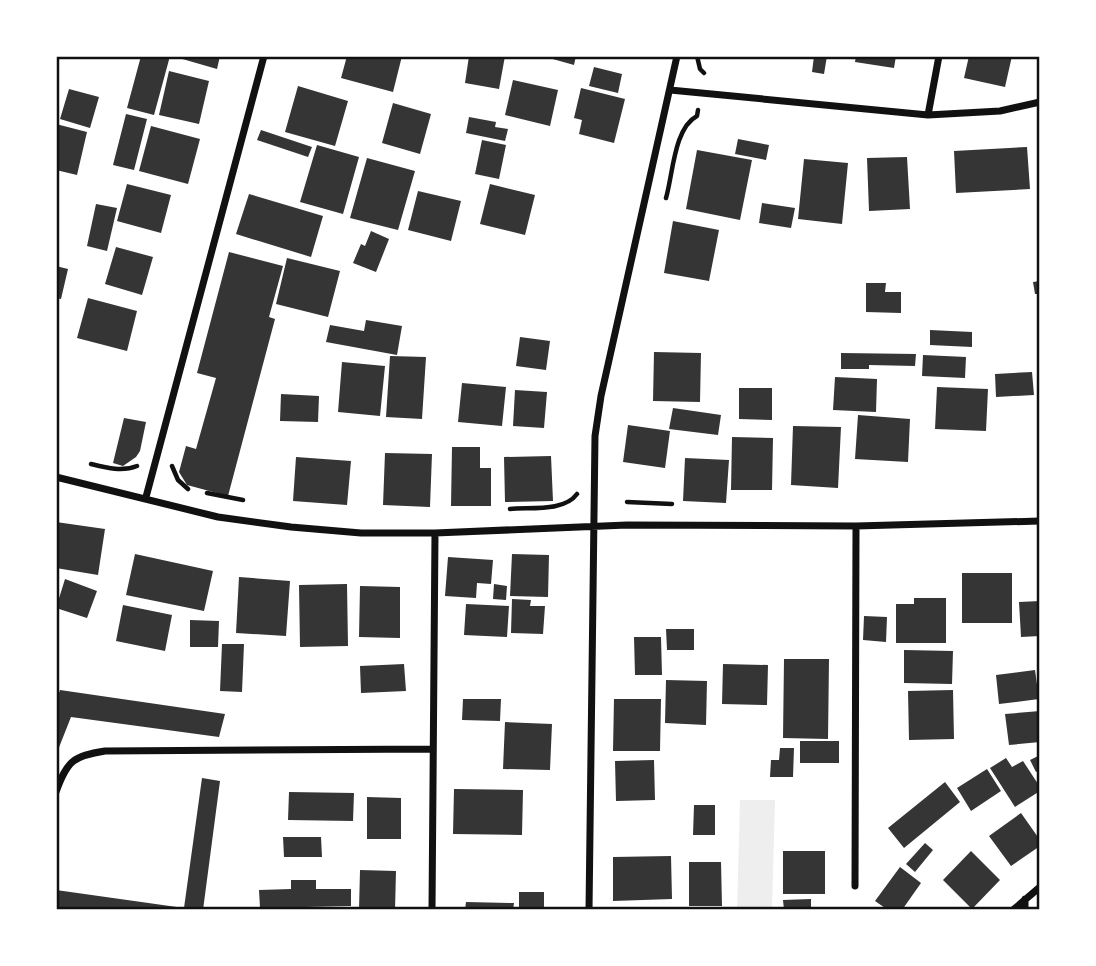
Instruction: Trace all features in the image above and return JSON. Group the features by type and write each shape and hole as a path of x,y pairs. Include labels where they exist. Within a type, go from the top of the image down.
{"street":[{"path":"146,497 264,56"},
{"path":"589,910 595,436 601,396 677,56"},
{"path":"928,116 939,56"},
{"path":"670,90 928,116 1000,111 1040,102"},
{"path":"56,477 146,497 218,517 361,533 435,533 593,525 856,526 1040,521"},
{"path":"855,886 856,526"},
{"path":"432,910 435,533"},
{"path":"56,792 69,762 85,754 105,751 432,749"},
{"path":"1013,910 1040,887"},
{"path":"1025,899 1025,910"}],"path":[{"path":"697,56 700,69 715,77"},
{"path":"663,209 680,135 689,120 697,116 704,73"},
{"path":"80,462 116,470 136,467 142,458 174,467 178,480 186,488 195,490"},
{"path":"506,510 568,503 579,490"},
{"path":"205,493 246,500"}],"shaded area":[{"path":"740,800 775,800 772,910 737,910"}],"building":[{"path":"141,56 170,56 154,115 127,108"},
{"path":"172,56 220,56 217,69"},
{"path":"347,56 402,56 393,92 341,78"},
{"path":"469,56 505,56 499,89 465,83"},
{"path":"542,56 576,56 574,65"},
{"path":"814,56 827,56 824,74 812,72"},
{"path":"856,56 896,56 894,68 855,62"},
{"path":"969,56 1012,56 1005,87 964,78"},
{"path":"594,67 622,74 618,93 589,86"},
{"path":"169,71 209,81 199,124 159,115"},
{"path":"513,80 558,90 550,126 505,115"},
{"path":"298,86 348,101 335,146 285,132"},
{"path":"581,88 625,99 614,143 579,134 582,120 574,118"},
{"path":"69,89 99,97 90,128 60,119"},
{"path":"393,103 431,114 420,154 382,143"},
{"path":"126,114 147,119 134,170 113,165"},
{"path":"469,117 496,122 495,127 508,129 505,141 466,133"},
{"path":"56,124 87,132 77,175 56,170"},
{"path":"151,126 200,139 188,184 139,171"},
{"path":"261,130 312,147 308,157 257,140"},
{"path":"738,139 769,145 766,160 735,154"},
{"path":"482,140 506,145 499,179 475,174"},
{"path":"317,145 359,157 343,214 300,202"},
{"path":"1027,147 1030,189 956,193 954,151"},
{"path":"697,150 752,160 740,220 686,209"},
{"path":"907,157 910,209 869,211 867,158"},
{"path":"367,158 415,171 398,230 350,218"},
{"path":"804,159 848,163 842,224 798,219"},
{"path":"127,184 171,195 161,233 117,221"},
{"path":"490,184 535,195 525,235 480,224"},
{"path":"418,191 461,201 451,241 408,230"},
{"path":"249,194 323,216 311,257 236,234"},
{"path":"762,203 795,208 791,228 759,223"},
{"path":"96,204 117,208 107,251 87,246"},
{"path":"673,221 719,230 709,281 664,273"},
{"path":"371,231 389,239 376,272 353,263 361,244 365,246"},
{"path":"116,247 153,257 142,295 105,284"},
{"path":"229,252 283,266 269,317 275,319 228,496 187,485 179,472 186,446 196,449 216,378 197,373"},
{"path":"287,258 340,271 328,317 276,304"},
{"path":"56,266 68,269 61,299 56,298"},
{"path":"1040,281 1040,294 1035,294 1033,282"},
{"path":"866,283 886,283 885,292 901,292 901,313 866,312"},
{"path":"88,298 137,311 127,351 77,338"},
{"path":"366,320 402,326 397,355 326,342 330,325 364,331"},
{"path":"930,330 972,332 972,347 930,345"},
{"path":"520,337 550,341 546,370 516,366"},
{"path":"654,352 701,353 700,402 653,401"},
{"path":"841,353 916,354 915,366 869,365 869,369 841,369"},
{"path":"923,355 966,357 965,378 922,376"},
{"path":"390,356 426,357 422,419 386,417"},
{"path":"342,362 385,366 380,416 338,412"},
{"path":"1032,372 1034,395 996,397 995,374"},
{"path":"835,377 877,379 876,412 833,410"},
{"path":"462,383 506,387 502,426 458,422"},
{"path":"937,387 988,389 986,431 935,429"},
{"path":"739,388 772,388 772,420 739,419"},
{"path":"515,390 547,392 544,428 513,426"},
{"path":"281,394 319,396 318,422 280,421"},
{"path":"673,408 721,415 718,435 669,429"},
{"path":"858,415 910,419 908,462 855,459"},
{"path":"124,418 146,422 140,451 123,466 113,463"},
{"path":"628,425 670,431 665,468 623,462"},
{"path":"793,426 841,427 838,488 791,485"},
{"path":"732,437 773,438 772,490 731,490"},
{"path":"452,447 480,447 480,468 491,468 491,506 451,506"},
{"path":"385,453 432,454 430,507 383,505"},
{"path":"551,456 553,501 505,502 504,457"},
{"path":"296,457 351,461 347,505 293,501"},
{"path":"685,458 729,460 726,503 683,501"},
{"path":"56,522 105,529 98,575 56,568"},
{"path":"135,554 213,571 204,611 126,595"},
{"path":"512,554 549,555 548,597 510,596"},
{"path":"448,557 493,560 491,584 477,583 476,598 445,596"},
{"path":"962,573 1012,573 1012,623 962,623"},
{"path":"239,577 290,581 286,636 236,633"},
{"path":"65,579 97,591 87,618 56,608"},
{"path":"347,584 348,646 300,647 299,585"},
{"path":"494,584 507,586 506,600 493,599"},
{"path":"360,586 400,587 400,638 359,637"},
{"path":"914,598 946,598 946,643 896,643 896,604 914,604"},
{"path":"512,599 531,600 530,606 545,606 543,634 511,633"},
{"path":"1040,601 1040,636 1021,637 1019,602"},
{"path":"466,604 509,606 507,637 464,635"},
{"path":"123,605 172,615 165,651 116,641"},
{"path":"864,616 887,617 886,642 863,640"},
{"path":"190,620 219,621 218,647 190,647"},
{"path":"666,629 694,629 694,650 667,650"},
{"path":"634,637 661,637 662,675 635,675"},
{"path":"222,644 244,644 242,692 220,691"},
{"path":"904,650 953,651 952,684 904,683"},
{"path":"784,659 829,659 828,739 783,738"},
{"path":"404,664 406,691 361,693 360,666"},
{"path":"723,664 768,665 767,705 722,704"},
{"path":"1035,670 1039,699 999,704 996,675"},
{"path":"666,680 707,681 706,725 665,723"},
{"path":"60,690 225,714 219,737 71,717 56,755 56,701"},
{"path":"953,690 954,739 909,740 908,691"},
{"path":"463,699 501,699 500,721 462,720"},
{"path":"614,699 661,699 660,751 613,751"},
{"path":"1040,711 1040,742 1009,745 1005,714"},
{"path":"505,722 552,724 550,770 503,769"},
{"path":"800,741 839,741 839,763 800,763"},
{"path":"780,748 794,748 793,777 770,777 771,760 779,760"},
{"path":"1040,755 1040,770 1036,772 1030,760"},
{"path":"1006,758 1012,767 1023,761 1040,787 1040,791 1015,807 990,768"},
{"path":"654,760 655,800 616,801 615,761"},
{"path":"987,769 1001,791 971,811 957,788"},
{"path":"202,778 220,781 203,910 78,910 56,907 56,890 184,908"},
{"path":"945,782 960,802 904,848 888,828"},
{"path":"454,789 523,790 522,835 453,834"},
{"path":"289,792 354,793 353,821 288,820"},
{"path":"367,797 401,798 401,839 367,839"},
{"path":"694,805 715,805 715,835 693,835"},
{"path":"1021,813 1040,840 1040,846 1011,866 989,836"},
{"path":"283,837 321,837 322,857 284,857"},
{"path":"925,843 933,850 915,872 906,864"},
{"path":"783,851 825,851 825,894 783,894"},
{"path":"971,851 1000,880 972,909 943,880"},
{"path":"671,856 672,899 613,901 613,857"},
{"path":"689,862 721,862 722,906 689,906"},
{"path":"900,867 921,883 902,910 888,910 875,901"},
{"path":"360,870 396,871 395,910 359,910"},
{"path":"291,880 316,880 316,889 351,889 351,906 260,908 259,890 291,889"},
{"path":"519,892 544,892 544,908 519,908"},
{"path":"811,899 811,910 784,910 783,900"},
{"path":"466,902 514,903 513,910 465,910"}]}
